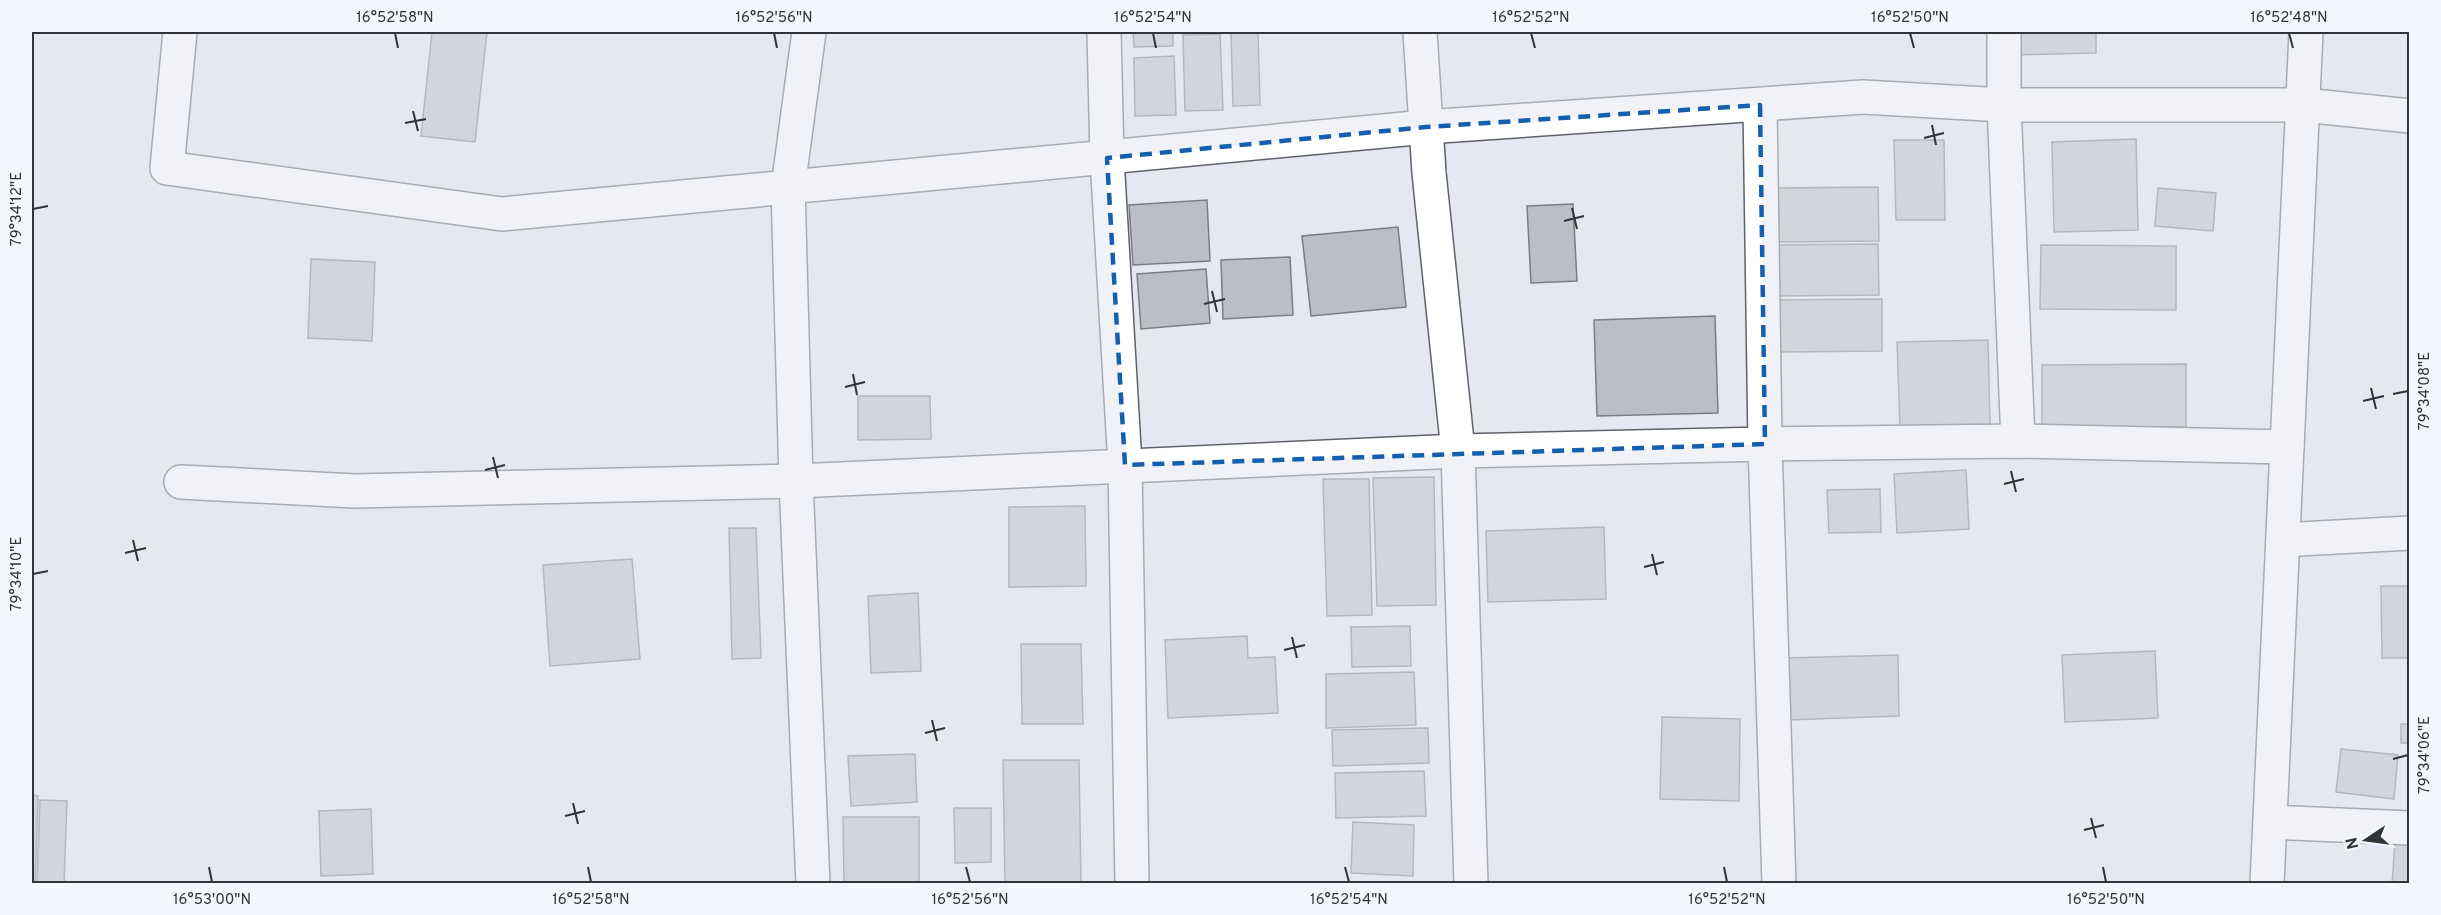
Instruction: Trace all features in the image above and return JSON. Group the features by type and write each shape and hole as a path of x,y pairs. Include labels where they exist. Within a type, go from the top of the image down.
{"street":[{"path":"180,32 168,168 502,214 1426,128 1863,98 2004,105 2304,105 2409,116"},
{"path":"809,32 788,187 796,481 813,884"},
{"path":"1104,32 1107,158 1125,465 1132,884"},
{"path":"1420,32 1426,128 1458,452 1471,884"},
{"path":"2004,32 2004,105 2018,441"},
{"path":"2266,884 2271,822 2306,32"},
{"path":"1760,105 1765,444 1779,884"},
{"path":"181,482 355,491 796,481 1458,452 1765,444 2018,441 2287,447"},
{"path":"2283,540 2409,533"},
{"path":"2271,822 2409,828"}],"highlighted area":[{"path":"1760,105 1765,444 1125,465 1107,158 1426,127"}],"building":[{"path":"432,32 487,32 475,142 421,136"},
{"path":"1133,32 1173,32 1173,46 1134,47"},
{"path":"1231,32 1258,32 1260,105 1233,106"},
{"path":"2016,32 2096,32 2096,53 2017,55"},
{"path":"1220,34 1223,110 1185,111 1183,35"},
{"path":"1174,56 1176,115 1135,116 1134,58"},
{"path":"2136,139 2138,230 2054,232 2052,142"},
{"path":"1894,140 1944,140 1945,220 1896,220"},
{"path":"1878,187 1879,241 1778,242 1778,188"},
{"path":"2158,188 2216,193 2213,231 2155,226"},
{"path":"1207,200 1210,261 1133,265 1129,205"},
{"path":"1573,204 1577,281 1531,283 1527,206"},
{"path":"1398,227 1406,307 1311,316 1302,236"},
{"path":"1878,244 1879,295 1776,296 1775,245"},
{"path":"2041,245 2176,246 2176,310 2040,309"},
{"path":"1290,257 1293,315 1223,319 1221,260"},
{"path":"311,259 375,262 372,341 308,338"},
{"path":"1206,269 1210,323 1141,329 1137,274"},
{"path":"1882,299 1882,351 1773,352 1772,300"},
{"path":"1715,316 1718,413 1597,416 1594,320"},
{"path":"1988,340 1990,425 1900,428 1897,342"},
{"path":"2186,364 2186,427 2042,427 2042,365"},
{"path":"858,396 930,396 931,439 858,440"},
{"path":"1966,470 1969,529 1897,533 1894,474"},
{"path":"1434,477 1436,605 1377,606 1373,478"},
{"path":"1323,479 1369,479 1372,615 1327,616"},
{"path":"1880,489 1881,532 1829,533 1827,490"},
{"path":"1085,506 1086,586 1009,587 1009,507"},
{"path":"1604,527 1606,599 1488,602 1486,531"},
{"path":"729,528 756,528 761,658 732,659"},
{"path":"632,559 640,659 550,666 543,565"},
{"path":"2381,586 2410,586 2410,658 2382,658"},
{"path":"918,593 921,671 871,673 868,596"},
{"path":"1410,626 1411,666 1352,667 1351,627"},
{"path":"1247,636 1248,658 1275,657 1278,713 1168,718 1165,640"},
{"path":"1021,644 1081,644 1083,724 1022,724"},
{"path":"2155,651 2158,718 2065,722 2062,655"},
{"path":"1898,655 1899,716 1787,720 1785,658"},
{"path":"1414,672 1416,725 1326,728 1326,674"},
{"path":"1662,717 1740,719 1739,801 1660,799"},
{"path":"2401,724 2410,724 2410,743 2401,743"},
{"path":"1428,728 1429,763 1333,766 1332,730"},
{"path":"2341,749 2398,755 2394,799 2336,792"},
{"path":"915,754 917,802 851,806 848,756"},
{"path":"1003,760 1079,760 1081,884 1005,884"},
{"path":"1424,771 1426,816 1336,818 1335,773"},
{"path":"32,795 38,796 35,884 32,884"},
{"path":"40,800 67,801 64,884 37,884"},
{"path":"954,808 991,808 991,862 955,863"},
{"path":"371,809 373,874 321,876 319,811"},
{"path":"843,817 919,817 919,884 844,884"},
{"path":"1353,822 1414,825 1413,876 1351,873"},
{"path":"2395,841 2410,842 2410,884 2392,884"}]}
